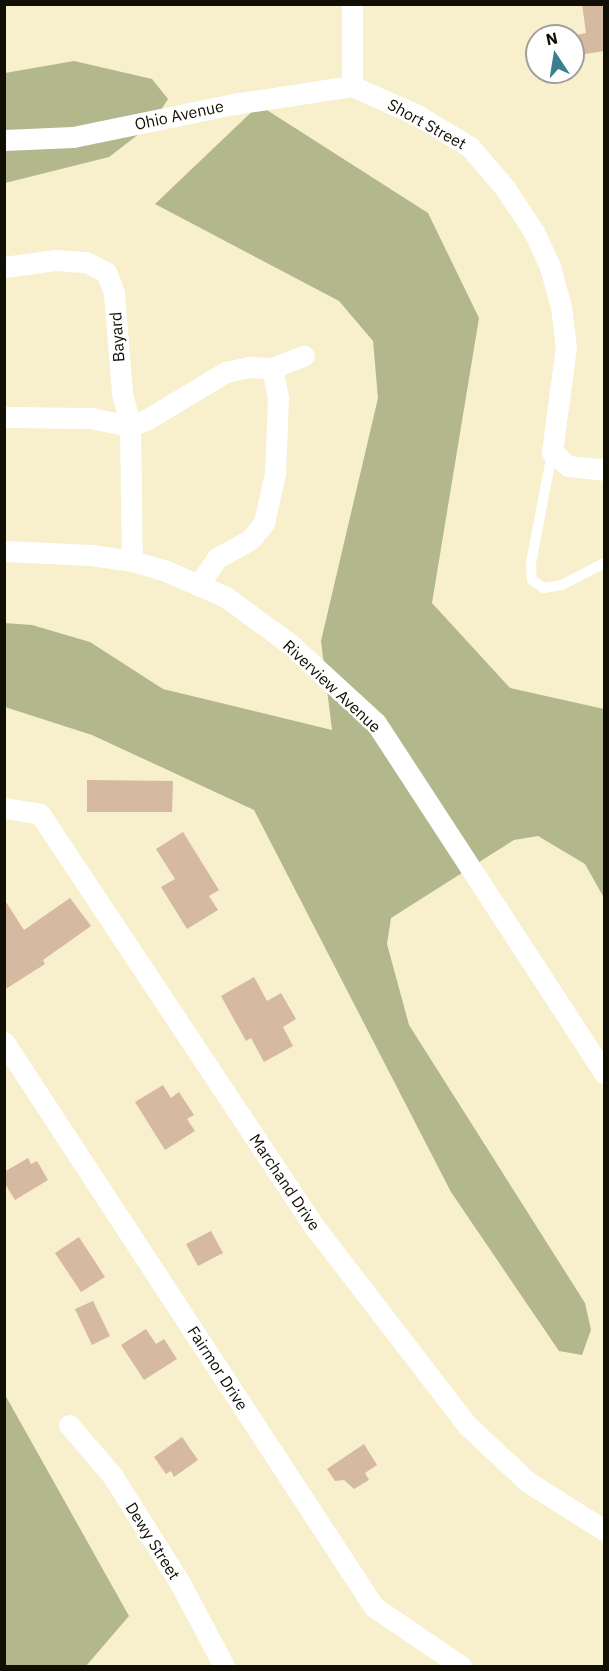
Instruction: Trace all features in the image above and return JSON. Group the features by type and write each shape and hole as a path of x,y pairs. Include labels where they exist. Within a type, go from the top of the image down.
{"street":[{"path":"352,4 352,86"},
{"name":"Ohio Avenue","path":"4,140 73,137 234,104 352,86"},
{"name":"Short Street","path":"352,86 417,115 470,147 505,188 534,232 555,287 566,346 552,452"},
{"name":"Bayard","path":"4,267 55,260 86,262 106,272 114,293 122,393 130,426 132,561"},
{"path":"4,417 91,418 130,426 146,420 226,372 250,367 272,368 303,356"},
{"path":"199,584 217,558 251,539 264,523 275,473 278,398 272,368"},
{"path":"552,452 568,466 604,470"},
{"name":"Riverview Avenue","path":"4,551 45,551 132,561 199,584 226,597 291,645 376,723 604,1073"},
{"name":"Marchand Drive","path":"4,808 40,814 313,1225 467,1425 528,1482 604,1530"},
{"name":"Fairmor Drive","path":"4,1042 374,1607 461,1666"},
{"name":"Dewy Street","path":"69,1425 117,1483 180,1583 224,1666"}],"lane":[{"path":"552,452 531,563 532,580 544,588 562,585 604,563"}],"green space":[{"path":"74,61 152,79 168,99 152,124 109,157 5,183 5,73"},
{"path":"259,105 428,213 479,318 432,603 510,688 604,709 604,898 585,864 538,836 514,840 391,918 387,944 409,1025 585,1303 591,1330 582,1355 559,1351 451,1192 254,810 92,735 5,707 4,623 32,625 90,642 163,689 332,730 321,641 378,398 373,341 339,301 155,204"},
{"path":"4,1393 129,1616 86,1666 5,1666"}],"building":[{"path":"582,4 604,4 604,51 585,54"},
{"path":"87,780 173,781 172,812 87,812"},
{"path":"183,832 219,890 209,896 218,910 187,929 161,887 175,879 156,849"},
{"path":"70,898 91,926 43,960 45,964 4,990 4,899 24,930"},
{"path":"254,977 267,1001 281,993 296,1019 283,1027 293,1046 264,1062 251,1038 246,1041 221,996"},
{"path":"163,1085 171,1098 179,1092 194,1115 187,1119 195,1131 165,1150 135,1102"},
{"path":"28,1158 31,1164 37,1161 48,1180 15,1200 4,1182 4,1172"},
{"path":"211,1231 223,1253 198,1266 186,1244"},
{"path":"79,1237 105,1277 81,1292 55,1253"},
{"path":"93,1301 110,1336 92,1345 75,1309"},
{"path":"146,1329 156,1344 164,1339 177,1359 144,1380 121,1345"},
{"path":"182,1437 198,1460 174,1477 171,1471 166,1474 154,1457"},
{"path":"364,1444 377,1465 365,1473 369,1480 354,1489 344,1480 335,1481 327,1469"}]}
